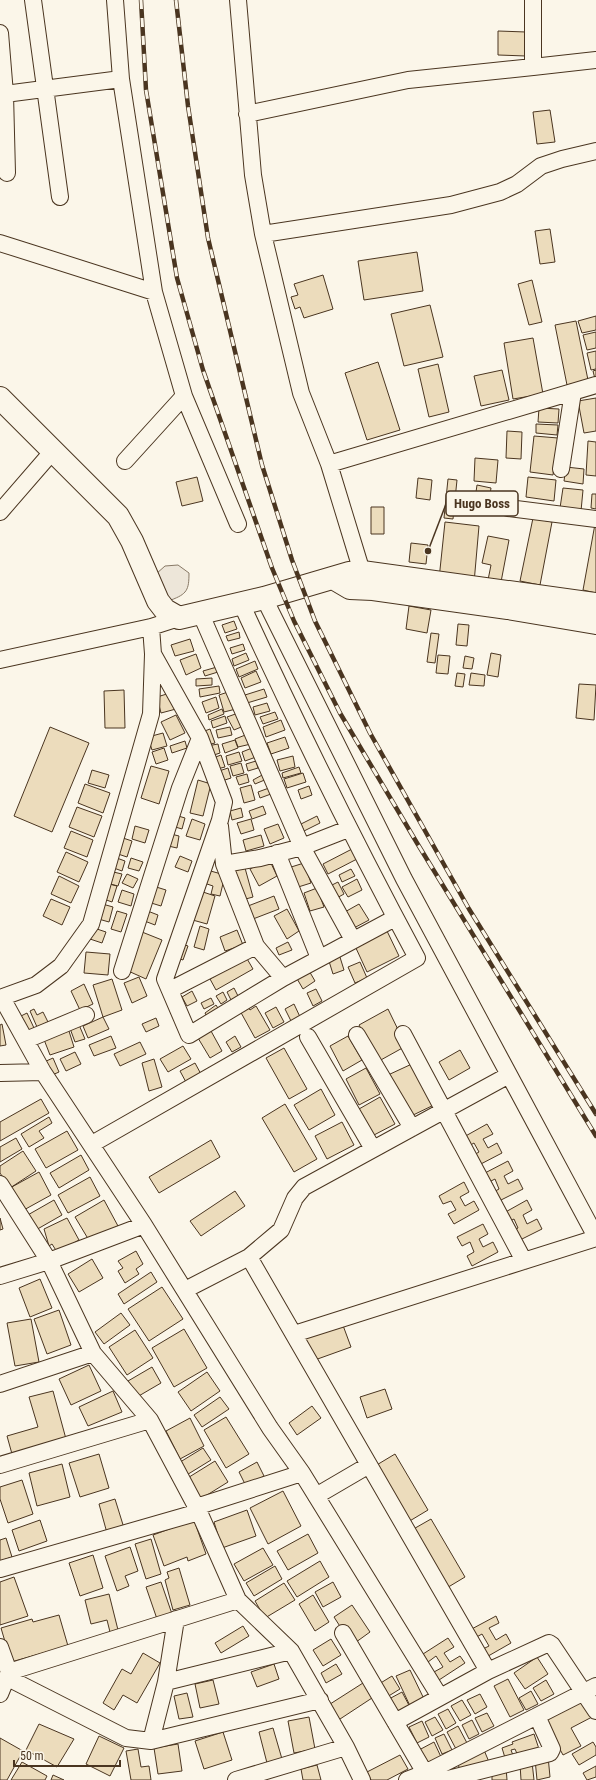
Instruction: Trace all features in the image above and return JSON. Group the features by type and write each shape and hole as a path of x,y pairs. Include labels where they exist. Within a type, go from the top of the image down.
{"highway":[{"path":"0,398 52,452 118,516 132,541 158,601 165,610 179,618 264,598 349,573 362,572 596,604"},
{"path":"333,578 350,588 373,588 596,623"}],"street":[{"path":"34,0 60,197"},
{"path":"115,0 121,79 154,292 184,396 238,524"},
{"path":"238,0 253,175 263,234 301,394 329,464 362,572"},
{"path":"533,0 533,67"},
{"path":"0,33 7,174"},
{"path":"247,114 408,80 596,60"},
{"path":"2,94 121,79"},
{"path":"263,234 451,205 500,192 517,184 541,166 596,150"},
{"path":"0,243 154,292"},
{"path":"329,464 596,385"},
{"path":"561,469 573,392"},
{"path":"124,461 184,396"},
{"path":"0,512 52,452"},
{"path":"508,508 596,520"},
{"path":"264,598 404,879 596,1237 294,1334"},
{"path":"92,1144 416,958 348,829 305,741 241,603"},
{"path":"200,612 302,848 353,940"},
{"path":"0,660 151,627 179,618"},
{"path":"151,627 153,654 151,714 91,924 60,966 36,985 1,998 43,1072 92,1144 144,1225 270,1428 302,1473 440,1697"},
{"path":"153,654 200,738 224,802 220,820 164,979 189,1035 283,978 395,918"},
{"path":"122,972 180,788 200,738"},
{"path":"220,820 224,864 256,946 283,978"},
{"path":"224,864 302,848 348,829"},
{"path":"277,853 319,958"},
{"path":"170,990 256,946"},
{"path":"26,1040 86,1015"},
{"path":"403,1034 524,1261"},
{"path":"357,1035 412,1128"},
{"path":"308,1037 373,1149"},
{"path":"0,1073 43,1072"},
{"path":"185,1290 249,1257 281,1230 295,1198 304,1188 509,1075"},
{"path":"0,1184 49,1261 93,1353 150,1420 198,1509 238,1600 291,1651 346,1747 362,1780"},
{"path":"0,1276 49,1261 144,1225"},
{"path":"249,1257 488,1671"},
{"path":"0,1384 93,1353"},
{"path":"0,1466 150,1420"},
{"path":"316,1496 369,1465"},
{"path":"0,1569 198,1509 302,1473"},
{"path":"0,1694 9,1675 176,1619 238,1600"},
{"path":"151,1741 166,1682 176,1619"},
{"path":"343,1633 395,1722 430,1776"},
{"path":"395,1722 488,1671 548,1643 552,1645 590,1689 596,1711"},
{"path":"0,1648 9,1675 126,1738 151,1741 320,1700"},
{"path":"166,1682 291,1651"},
{"path":"406,1780 430,1776 537,1716 590,1689"},
{"path":"444,1780 550,1753 552,1749 537,1716"},
{"path":"236,1780 346,1747"}],"shaded area":[{"path":"178,565 189,573 188,587 181,596 171,600 161,595 156,574 165,566"}],"building":[{"path":"498,31 526,32 526,56 498,55"},
{"path":"550,110 555,142 537,144 533,112"},
{"path":"550,229 555,262 540,264 535,231"},
{"path":"417,252 423,291 364,300 358,261"},
{"path":"323,275 333,309 304,318 300,307 295,309 291,297 298,295 294,284"},
{"path":"532,280 542,322 529,325 518,284"},
{"path":"430,305 443,357 404,366 391,314"},
{"path":"596,316 596,330 582,333 578,321"},
{"path":"576,321 588,380 567,385 555,325"},
{"path":"596,332 596,348 587,350 583,335"},
{"path":"533,338 543,394 513,399 504,343"},
{"path":"596,351 596,369 591,370 587,353"},
{"path":"378,362 400,430 367,440 345,373"},
{"path":"438,364 449,412 429,417 418,369"},
{"path":"502,370 509,400 481,406 474,376"},
{"path":"596,370 596,378 595,379 593,371"},
{"path":"596,398 596,431 584,433 578,401"},
{"path":"539,408 559,409 558,423 538,422"},
{"path":"536,424 558,425 557,435 536,433"},
{"path":"507,431 522,432 521,459 506,458"},
{"path":"534,436 558,438 553,475 530,472"},
{"path":"588,441 596,442 596,476 586,475"},
{"path":"475,458 498,460 496,483 474,481"},
{"path":"566,467 584,469 583,484 564,481"},
{"path":"197,477 203,501 182,506 176,482"},
{"path":"528,477 556,480 554,501 526,497"},
{"path":"418,478 432,480 430,500 416,498"},
{"path":"448,479 457,480 453,519 444,518"},
{"path":"477,485 491,488 489,501 475,499"},
{"path":"563,488 583,490 581,511 560,508"},
{"path":"592,494 596,494 596,509 591,508"},
{"path":"371,507 384,507 384,534 371,534"},
{"path":"533,518 552,522 540,585 520,581"},
{"path":"445,522 479,526 474,583 439,579"},
{"path":"596,524 596,593 583,590"},
{"path":"488,536 509,540 501,582 488,580 491,565 482,563"},
{"path":"411,543 428,545 426,564 409,562"},
{"path":"409,606 431,610 427,633 406,629"},
{"path":"234,621 237,629 225,633 222,625"},
{"path":"458,624 469,625 467,646 456,645"},
{"path":"239,632 240,638 228,641 226,636"},
{"path":"431,633 439,634 435,663 427,662"},
{"path":"190,639 194,651 175,656 171,645"},
{"path":"243,644 245,650 232,654 230,648"},
{"path":"246,653 249,660 234,666 232,659"},
{"path":"491,653 501,655 498,677 487,675"},
{"path":"196,654 201,668 186,675 180,660"},
{"path":"438,655 450,656 448,674 436,673"},
{"path":"465,656 474,658 472,669 463,668"},
{"path":"255,661 258,669 239,677 236,669"},
{"path":"217,667 218,672 205,676 203,671"},
{"path":"256,671 261,682 245,688 241,678"},
{"path":"457,673 465,674 463,687 455,686"},
{"path":"471,673 485,675 484,686 469,685"},
{"path":"212,678 212,685 196,686 196,679"},
{"path":"579,684 596,685 594,720 576,718"},
{"path":"219,686 220,693 200,697 199,689"},
{"path":"264,689 267,697 247,703 245,695"},
{"path":"124,690 125,728 105,728 104,691"},
{"path":"231,691 236,709 224,712 219,695"},
{"path":"170,693 176,709 161,713 157,697"},
{"path":"216,697 219,708 206,713 202,702"},
{"path":"267,703 270,711 255,715 253,707"},
{"path":"222,709 224,714 209,720 208,715"},
{"path":"241,712 246,725 234,730 227,717"},
{"path":"275,712 278,719 263,724 260,717"},
{"path":"176,715 185,733 170,740 161,722"},
{"path":"225,716 227,723 213,728 211,721"},
{"path":"281,720 285,730 266,737 263,727"},
{"path":"50,727 89,743 52,832 14,816"},
{"path":"230,727 232,735 218,738 216,730"},
{"path":"210,729 215,743 207,745 202,732"},
{"path":"163,733 167,746 152,750 148,737"},
{"path":"248,734 251,744 238,747 235,739"},
{"path":"285,737 289,748 271,754 267,743"},
{"path":"235,740 238,748 225,753 222,744"},
{"path":"185,741 187,748 172,753 170,746"},
{"path":"218,744 220,753 211,756 207,746"},
{"path":"164,748 168,760 156,764 152,752"},
{"path":"252,748 256,757 245,761 242,752"},
{"path":"239,752 242,761 228,765 226,756"},
{"path":"221,755 225,767 217,769 213,758"},
{"path":"293,756 295,767 280,771 277,760"},
{"path":"256,761 258,768 248,771 246,764"},
{"path":"241,763 244,773 233,776 230,766"},
{"path":"151,766 169,771 159,804 141,798"},
{"path":"299,767 301,773 283,778 282,773"},
{"path":"228,768 231,778 222,781 219,771"},
{"path":"92,770 109,775 105,788 88,783"},
{"path":"303,773 306,782 287,788 284,779"},
{"path":"247,774 249,782 239,785 236,777"},
{"path":"264,774 267,779 255,784 253,780"},
{"path":"198,780 211,784 203,816 190,813"},
{"path":"85,784 110,793 103,813 78,803"},
{"path":"251,785 255,800 244,803 240,788"},
{"path":"309,786 312,795 301,799 298,790"},
{"path":"269,788 271,794 260,798 258,792"},
{"path":"263,806 266,814 252,819 249,811"},
{"path":"77,807 102,816 94,837 69,827"},
{"path":"241,808 243,817 232,820 230,811"},
{"path":"175,815 185,818 182,829 172,826"},
{"path":"317,816 320,823 304,831 301,824"},
{"path":"192,819 205,824 200,840 186,836"},
{"path":"251,819 254,830 241,834 237,823"},
{"path":"278,824 284,838 270,844 264,829"},
{"path":"135,826 149,830 145,843 132,839"},
{"path":"71,831 93,840 87,857 64,848"},
{"path":"167,833 179,836 177,848 164,845"},
{"path":"261,835 264,846 246,851 243,840"},
{"path":"120,837 132,841 127,857 115,853"},
{"path":"352,849 357,859 328,874 323,864"},
{"path":"66,852 88,862 79,882 57,872"},
{"path":"180,856 192,861 188,872 175,867"},
{"path":"114,857 125,861 122,871 111,867"},
{"path":"131,858 143,862 139,871 128,868"},
{"path":"269,859 277,876 259,886 250,869"},
{"path":"304,863 311,883 295,888 288,868"},
{"path":"245,868 253,897 242,900 234,871"},
{"path":"351,869 355,876 342,882 339,875"},
{"path":"207,870 225,875 220,896 211,894 213,886 204,883"},
{"path":"109,871 122,874 118,886 106,883"},
{"path":"127,874 138,879 133,888 122,883"},
{"path":"59,876 79,886 71,903 51,894"},
{"path":"357,879 362,890 348,897 342,887"},
{"path":"338,882 344,894 335,899 328,887"},
{"path":"106,883 117,886 112,902 101,898"},
{"path":"153,886 166,890 161,906 148,902"},
{"path":"317,888 324,907 310,911 304,893"},
{"path":"122,890 134,894 131,906 118,902"},
{"path":"200,891 215,896 207,924 189,919"},
{"path":"274,896 279,909 253,919 248,906"},
{"path":"51,899 70,907 62,925 43,916"},
{"path":"99,903 113,907 109,922 95,918"},
{"path":"359,904 369,920 352,929 343,913"},
{"path":"287,909 299,931 287,939 274,916"},
{"path":"145,910 158,915 155,925 142,920"},
{"path":"117,911 127,914 121,932 111,929"},
{"path":"200,926 209,929 204,950 194,947"},
{"path":"91,927 106,932 102,943 87,938"},
{"path":"237,930 243,945 225,951 220,937"},
{"path":"387,931 399,956 367,972 355,946"},
{"path":"142,932 162,940 146,979 126,970"},
{"path":"288,942 292,950 279,955 276,948"},
{"path":"179,943 188,946 183,960 174,957"},
{"path":"86,952 110,954 108,975 84,973"},
{"path":"339,954 344,970 333,974 328,958"},
{"path":"246,957 253,969 216,990 210,979"},
{"path":"360,962 367,978 355,983 348,967"},
{"path":"308,969 315,981 303,989 296,977"},
{"path":"139,977 147,996 132,1003 124,983"},
{"path":"112,979 122,1010 103,1017 93,985"},
{"path":"84,984 93,1004 80,1010 71,991"},
{"path":"234,988 238,996 231,1000 227,992"},
{"path":"316,989 322,1001 313,1006 307,993"},
{"path":"192,991 197,1001 187,1006 182,997"},
{"path":"223,992 227,1000 221,1004 216,996"},
{"path":"211,998 214,1004 204,1009 201,1003"},
{"path":"294,1004 301,1019 292,1023 285,1009"},
{"path":"216,1005 221,1013 209,1021 205,1013"},
{"path":"247,1005 250,1010 256,1006 270,1030 255,1038 239,1009"},
{"path":"276,1007 284,1022 273,1028 265,1013"},
{"path":"34,1009 37,1015 43,1012 48,1022 37,1027 30,1011"},
{"path":"388,1009 406,1046 379,1061 359,1025"},
{"path":"27,1013 34,1028 24,1033 17,1018"},
{"path":"103,1017 109,1029 88,1038 83,1026"},
{"path":"156,1018 159,1026 146,1032 142,1024"},
{"path":"77,1020 85,1039 75,1042 68,1023"},
{"path":"2,1024 6,1045 0,1046 0,1025"},
{"path":"68,1028 74,1047 50,1055 43,1037"},
{"path":"211,1031 222,1051 210,1058 198,1038"},
{"path":"111,1036 116,1048 94,1056 89,1045"},
{"path":"235,1036 241,1047 232,1052 226,1042"},
{"path":"348,1036 362,1060 343,1071 330,1046"},
{"path":"140,1042 146,1054 120,1066 114,1054"},
{"path":"183,1046 191,1059 168,1072 160,1059"},
{"path":"284,1048 307,1089 289,1099 266,1058"},
{"path":"460,1050 470,1068 449,1080 439,1062"},
{"path":"75,1052 81,1064 66,1071 60,1059"},
{"path":"53,1058 59,1072 50,1076 44,1062"},
{"path":"154,1059 162,1087 149,1091 142,1063"},
{"path":"195,1063 202,1076 187,1084 180,1071"},
{"path":"414,1063 438,1103 409,1117 388,1075"},
{"path":"366,1068 380,1094 359,1105 346,1079"},
{"path":"321,1089 335,1115 309,1130 294,1105"},
{"path":"380,1097 395,1124 374,1135 359,1109"},
{"path":"41,1099 49,1113 0,1141 0,1122"},
{"path":"285,1104 317,1159 294,1172 262,1118"},
{"path":"49,1117 52,1123 39,1131 44,1138 29,1147 21,1134"},
{"path":"342,1122 354,1145 327,1159 315,1136"},
{"path":"487,1124 493,1134 483,1139 488,1148 497,1143 502,1153 477,1166 472,1156 479,1152 474,1143 467,1147 462,1138"},
{"path":"67,1131 78,1150 46,1168 35,1149"},
{"path":"16,1138 22,1149 0,1162 0,1147"},
{"path":"211,1140 220,1157 159,1193 149,1177"},
{"path":"23,1151 36,1171 10,1188 0,1173 0,1166"},
{"path":"81,1155 89,1170 59,1188 50,1173"},
{"path":"508,1161 513,1171 504,1176 508,1184 518,1179 523,1189 497,1202 492,1193 499,1189 495,1179 487,1183 483,1174"},
{"path":"39,1172 51,1195 22,1211 10,1188"},
{"path":"90,1177 100,1196 68,1213 58,1195"},
{"path":"464,1182 469,1192 460,1197 465,1206 474,1201 479,1210 454,1224 448,1214 456,1210 451,1201 443,1204 439,1196"},
{"path":"235,1191 245,1206 201,1236 190,1221"},
{"path":"54,1200 62,1215 34,1231 26,1216"},
{"path":"104,1200 118,1226 90,1242 75,1217"},
{"path":"527,1200 532,1210 523,1215 527,1224 537,1219 542,1229 516,1242 511,1232 518,1228 514,1219 506,1223 502,1214"},
{"path":"0,1218 3,1229 0,1230"},
{"path":"67,1218 79,1240 57,1252 52,1244 49,1246 44,1229"},
{"path":"483,1224 488,1234 479,1239 483,1247 493,1242 498,1252 472,1266 467,1256 474,1252 470,1242 462,1246 457,1237"},
{"path":"136,1251 143,1264 136,1269 139,1274 125,1283 118,1271 123,1268 118,1261"},
{"path":"92,1259 103,1278 79,1292 68,1274"},
{"path":"151,1272 157,1282 124,1304 118,1294"},
{"path":"40,1279 52,1308 30,1317 19,1288"},
{"path":"162,1287 183,1319 149,1341 128,1309"},
{"path":"59,1310 71,1345 47,1354 34,1319"},
{"path":"121,1313 130,1325 104,1344 95,1332"},
{"path":"31,1319 39,1362 15,1366 7,1323"},
{"path":"341,1320 351,1347 312,1361 302,1334"},
{"path":"184,1329 207,1368 174,1387 152,1348"},
{"path":"135,1330 153,1358 127,1375 109,1347"},
{"path":"89,1365 101,1391 71,1405 59,1379"},
{"path":"152,1367 161,1383 137,1397 128,1381"},
{"path":"207,1372 220,1391 191,1411 178,1392"},
{"path":"385,1389 392,1409 367,1418 360,1397"},
{"path":"53,1391 66,1439 12,1454 7,1436 38,1427 29,1397"},
{"path":"113,1391 122,1412 88,1426 79,1407"},
{"path":"220,1397 229,1409 202,1427 194,1415"},
{"path":"312,1406 321,1418 297,1435 289,1423"},
{"path":"226,1417 249,1454 226,1468 204,1430"},
{"path":"190,1418 204,1446 180,1459 166,1431"},
{"path":"203,1448 211,1460 185,1476 177,1464"},
{"path":"99,1454 109,1488 80,1497 69,1463"},
{"path":"395,1454 428,1510 408,1522 375,1466"},
{"path":"215,1461 228,1482 199,1500 186,1479"},
{"path":"257,1462 264,1476 246,1486 239,1472"},
{"path":"62,1464 70,1497 37,1506 29,1473"},
{"path":"22,1480 33,1514 8,1523 0,1499 0,1487"},
{"path":"283,1491 301,1526 268,1544 250,1508"},
{"path":"115,1499 124,1528 107,1533 99,1504"},
{"path":"247,1510 256,1536 222,1548 214,1522"},
{"path":"431,1519 465,1577 445,1589 410,1531"},
{"path":"40,1520 47,1541 19,1551 12,1530"},
{"path":"194,1520 206,1554 188,1561 187,1557 164,1566 153,1535"},
{"path":"308,1534 318,1553 288,1570 277,1551"},
{"path":"6,1538 12,1557 0,1561 0,1540"},
{"path":"151,1539 161,1574 146,1579 135,1544"},
{"path":"130,1547 138,1571 125,1576 129,1586 117,1591 105,1556"},
{"path":"263,1548 273,1565 244,1581 234,1564"},
{"path":"93,1555 103,1588 80,1596 69,1563"},
{"path":"320,1561 329,1577 297,1597 287,1581"},
{"path":"275,1566 282,1579 254,1596 246,1583"},
{"path":"179,1568 190,1605 173,1610 165,1580 169,1578 167,1572"},
{"path":"14,1577 28,1616 0,1625 0,1582"},
{"path":"161,1582 172,1614 157,1619 146,1587"},
{"path":"333,1582 341,1597 323,1607 315,1592"},
{"path":"284,1583 295,1600 265,1618 255,1601"},
{"path":"109,1594 118,1630 110,1632 107,1620 91,1624 85,1600"},
{"path":"313,1595 329,1622 315,1631 299,1604"},
{"path":"352,1605 370,1632 352,1645 334,1617"},
{"path":"59,1615 68,1646 11,1662 1,1628 32,1619 33,1622"},
{"path":"496,1616 499,1623 489,1628 496,1640 506,1634 511,1643 483,1659 479,1651 489,1646 482,1634 473,1639 468,1631"},
{"path":"243,1626 249,1636 221,1653 215,1643"},
{"path":"448,1638 454,1647 444,1653 450,1662 460,1656 465,1663 439,1680 434,1672 443,1667 436,1656 428,1662 423,1654"},
{"path":"331,1639 341,1655 323,1666 313,1650"},
{"path":"143,1653 160,1663 137,1703 123,1695 114,1710 103,1703 122,1669 131,1674"},
{"path":"537,1657 548,1674 525,1689 514,1673"},
{"path":"274,1664 279,1679 257,1687 251,1672"},
{"path":"336,1664 342,1674 326,1683 321,1673"},
{"path":"410,1670 425,1701 411,1708 396,1676"},
{"path":"392,1676 400,1689 387,1697 379,1684"},
{"path":"508,1679 524,1710 510,1717 494,1686"},
{"path":"213,1680 219,1704 200,1708 195,1684"},
{"path":"546,1680 554,1694 541,1701 533,1688"},
{"path":"363,1683 372,1698 337,1721 327,1706"},
{"path":"531,1691 538,1704 526,1710 519,1698"},
{"path":"402,1692 411,1709 398,1716 389,1699"},
{"path":"187,1693 193,1717 179,1719 174,1696"},
{"path":"480,1694 487,1707 475,1714 467,1700"},
{"path":"462,1700 471,1715 460,1721 451,1706"},
{"path":"583,1701 592,1717 571,1728 581,1746 563,1755 545,1721"},
{"path":"448,1709 456,1723 446,1729 438,1714"},
{"path":"487,1713 494,1726 482,1732 475,1718"},
{"path":"309,1717 315,1749 294,1753 288,1721"},
{"path":"435,1717 443,1730 432,1736 425,1722"},
{"path":"472,1720 479,1734 469,1739 462,1725"},
{"path":"422,1721 429,1737 417,1743 409,1727"},
{"path":"39,1724 74,1739 57,1767 26,1750"},
{"path":"458,1726 467,1743 456,1749 447,1732"},
{"path":"273,1728 282,1759 267,1763 259,1732"},
{"path":"223,1732 232,1760 204,1769 195,1741"},
{"path":"444,1734 452,1750 442,1754 435,1738"},
{"path":"534,1734 539,1749 518,1756 515,1749 511,1750 514,1758 506,1761 502,1748 513,1744 512,1742"},
{"path":"99,1736 124,1748 110,1776 86,1764"},
{"path":"0,1738 23,1751 7,1780 0,1780"},
{"path":"434,1742 442,1759 427,1767 419,1750"},
{"path":"593,1742 596,1747 596,1755 579,1765 572,1754"},
{"path":"178,1744 182,1771 158,1774 154,1748"},
{"path":"138,1749 141,1767 149,1766 151,1780 131,1780 126,1751"},
{"path":"484,1750 489,1762 462,1774 456,1760"},
{"path":"400,1755 408,1769 387,1780 371,1780 367,1772"},
{"path":"548,1756 550,1777 537,1780 535,1759"},
{"path":"22,1762 47,1776 45,1780 11,1780"},
{"path":"532,1762 534,1780 521,1780 520,1764"},
{"path":"317,1765 321,1780 303,1780 301,1769"},
{"path":"596,1766 596,1777 587,1780 583,1773"},
{"path":"506,1767 507,1780 492,1780 492,1770"},
{"path":"53,1775 64,1780 51,1780"}],"railway":[{"path":"141,0 146,90 177,278 203,370 272,568 294,621 340,713 417,843 596,1136"},
{"path":"176,0 188,106 208,238 262,465 292,560 315,621 370,733 469,909 596,1114"}],"place":[{"name":"Hugo Boss","path":"428,551"}]}
